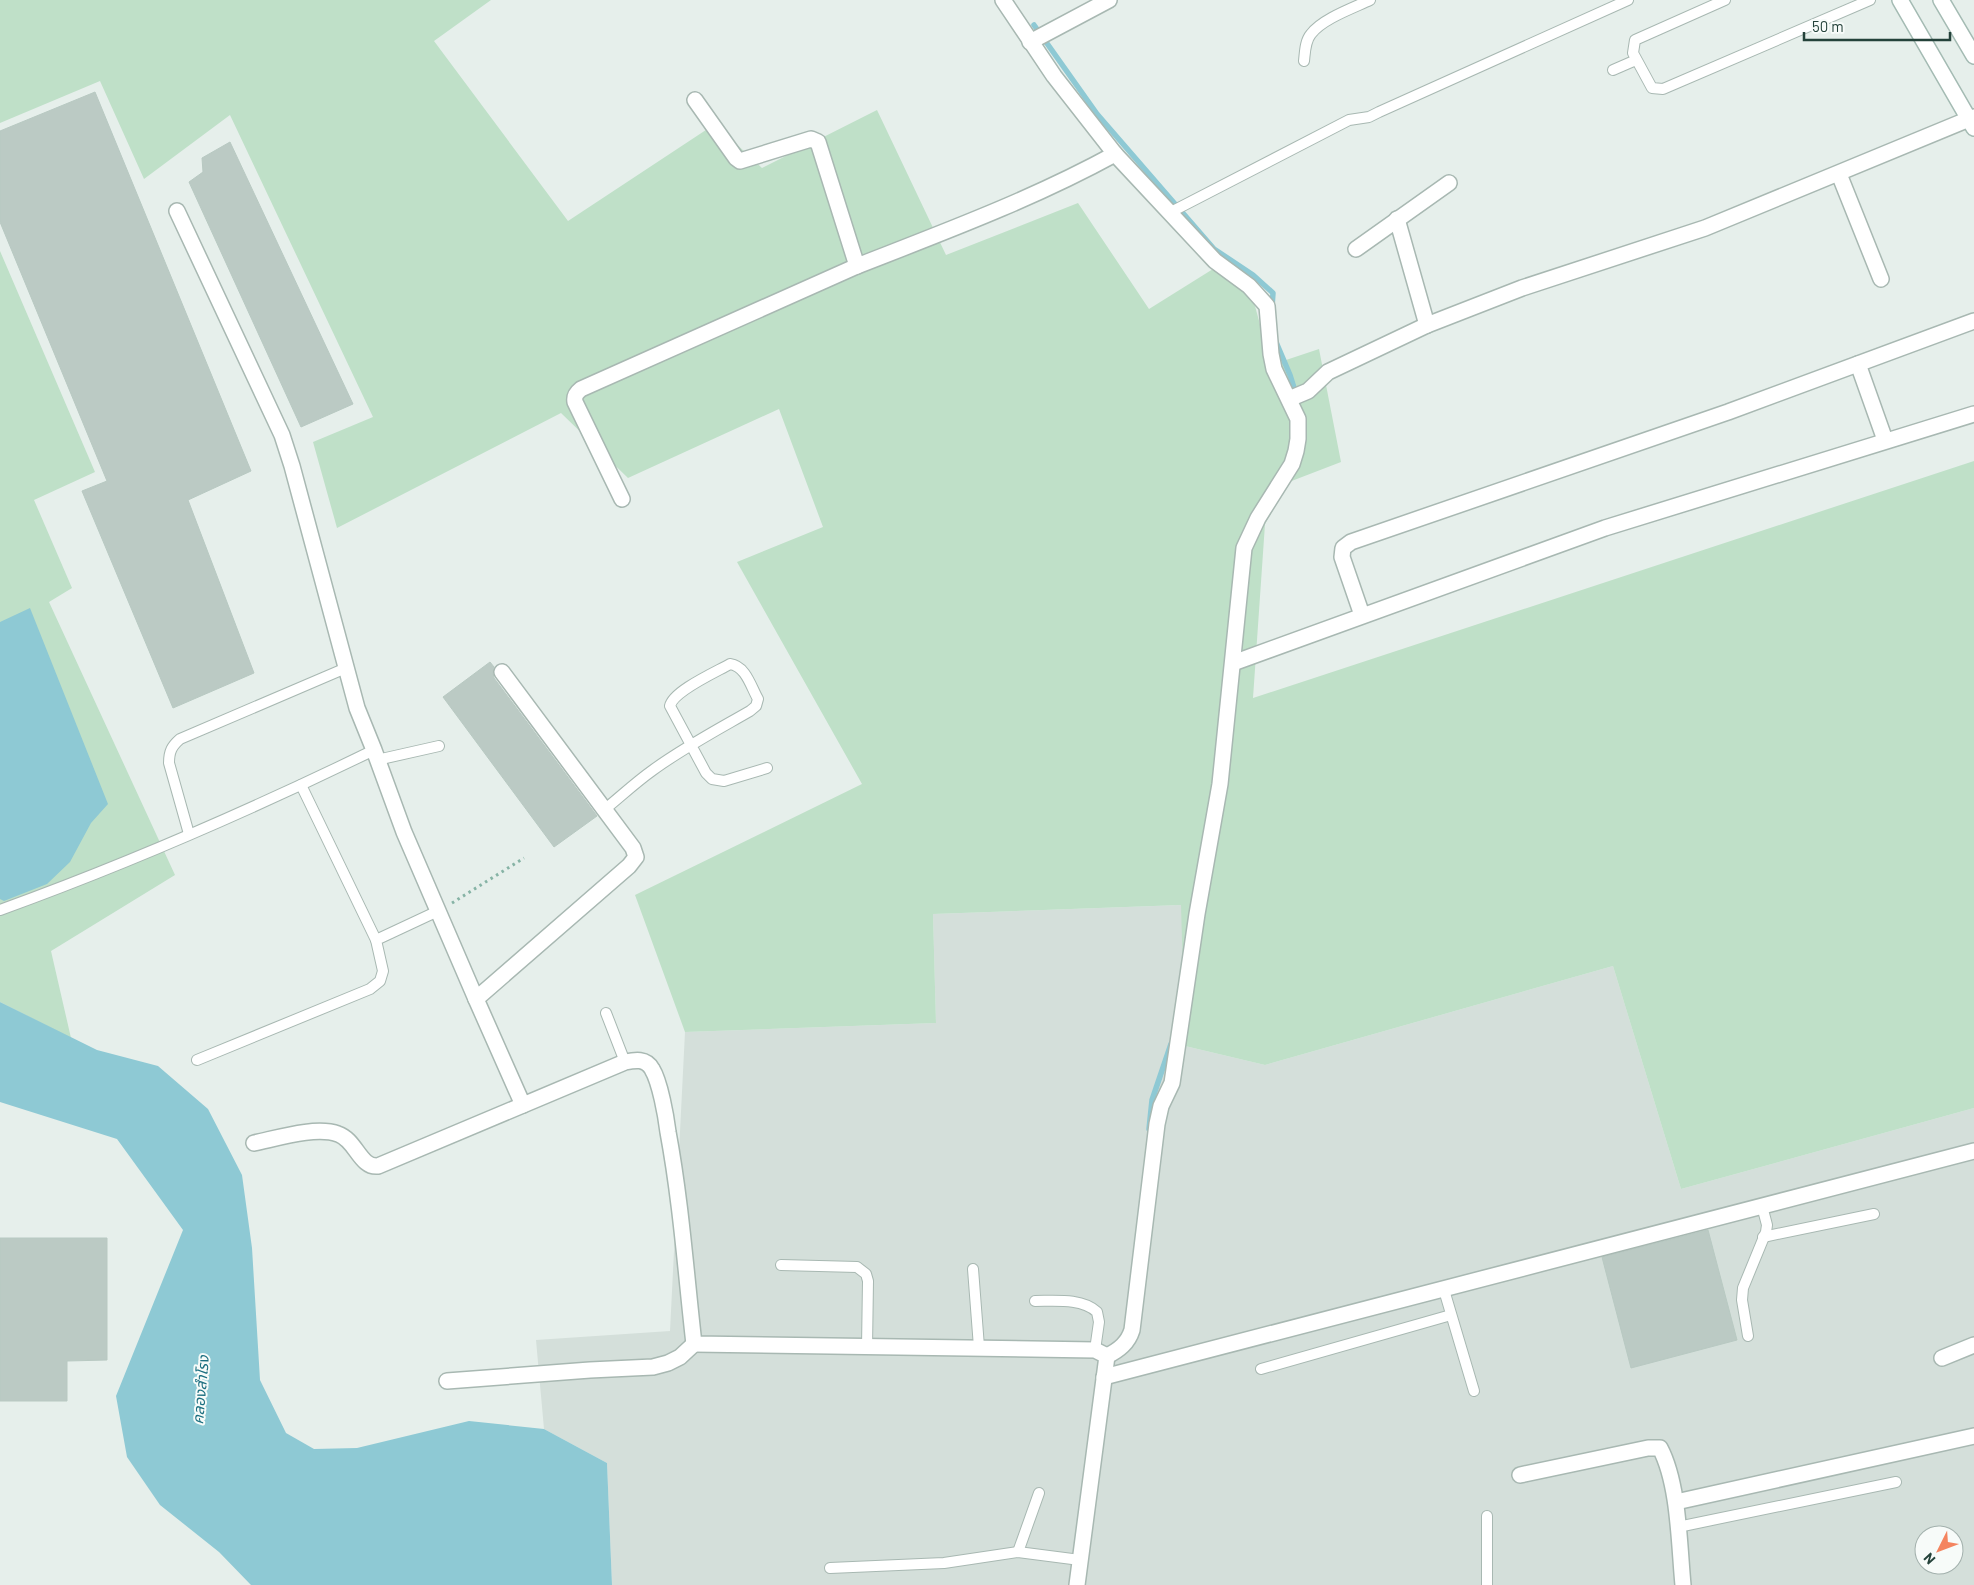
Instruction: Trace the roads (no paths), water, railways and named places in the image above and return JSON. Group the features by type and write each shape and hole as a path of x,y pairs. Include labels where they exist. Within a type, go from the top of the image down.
{"street":[{"path":"446,1381 653,1367 680,1357 694,1344 979,1347 1101,1353 1125,1344 1130,1338 1157,1124 1172,1083 1197,914 1242,660 1244,548 1258,518 1292,464 1296,451 1298,419 1291,398 1274,369 1270,354 1269,311 1264,300 1215,261 1172,211 1115,154 1054,76 1036,38 1003,0"},
{"path":"1036,38 1109,0"},
{"path":"1291,398 1308,391 1328,372 1427,325 1522,288 1705,228 1972,122 1900,0"},
{"path":"1942,0 1974,56"},
{"path":"695,100 740,161 811,139 818,142 857,266"},
{"path":"622,499 575,402 574,396 581,389 857,266 1030,196 1082,172 1115,154"},
{"path":"1839,174 1881,279"},
{"path":"1356,249 1449,183"},
{"path":"177,211 282,435 357,708 404,832 523,1105"},
{"path":"1397,219 1427,325"},
{"path":"1362,615 1342,557 1343,548 1351,542 1728,412 1974,321"},
{"path":"1858,364 1885,440"},
{"path":"1242,660 1605,528 1974,414"},
{"path":"476,999 629,866 636,857 632,848 502,672"},
{"path":"254,1142 317,1132 330,1132 341,1135 352,1143 366,1164 372,1167 378,1166 625,1062 637,1060 646,1062 652,1069 664,1110 673,1156 694,1344"},
{"path":"1104,1377 1974,1152"},
{"path":"1942,1358 1974,1345"},
{"path":"1077,1585 1104,1377 1101,1353"},
{"path":"1676,1502 1974,1436"},
{"path":"1520,1476 1648,1448 1660,1448 1665,1457 1676,1502 1683,1585"}],"lane":[{"path":"1304,61 1306,45 1311,34 1323,24 1370,0"},
{"path":"1172,211 1349,120 1369,117 1628,0"},
{"path":"1725,0 1635,40 1633,53 1652,88 1663,89 1850,4 1870,0"},
{"path":"1613,70 1636,60"},
{"path":"604,810 652,771 690,745 756,706 758,699 742,669 737,665 730,664 680,693 671,700 670,706 690,745 706,773 712,779 724,781 767,768"},
{"path":"188,834 169,762 169,753 172,746 180,740 346,668"},
{"path":"0,910 85,879 376,755 439,746"},
{"path":"197,1060 370,989 380,981 383,971 376,940 302,785"},
{"path":"376,940 438,911"},
{"path":"606,1014 625,1062"},
{"path":"1748,1336 1742,1300 1743,1288 1767,1225 1762,1206"},
{"path":"1763,1237 1874,1214"},
{"path":"781,1265 844,1266 858,1268 866,1274 868,1281 867,1347"},
{"path":"973,1269 979,1347"},
{"path":"1444,1290 1474,1391"},
{"path":"1035,1301 1090,1305 1097,1312 1101,1353"},
{"path":"1261,1369 1452,1315"},
{"path":"1678,1527 1896,1482"},
{"path":"1018,1552 1039,1493"},
{"path":"1487,1516 1487,1585"},
{"path":"830,1568 944,1563 1018,1552 1080,1560"}],"water":[{"path":"30,608 108,804 91,823 70,862 47,884 4,901 0,899 0,622"},
{"name":"คลองสำโรง","path":"0,1002 97,1050 158,1066 208,1109 242,1175 252,1248 260,1380 286,1433 314,1449 357,1448 469,1421 544,1429 607,1463 612,1585 251,1585 219,1552 160,1505 127,1457 116,1396 183,1230 117,1139 0,1102"}],"waterway":[{"path":"1034,25 1097,114 1214,249 1253,275 1273,293 1272,307"},
{"path":"1276,342 1296,394"},
{"path":"1149,1129 1152,1100 1171,1044"}]}
